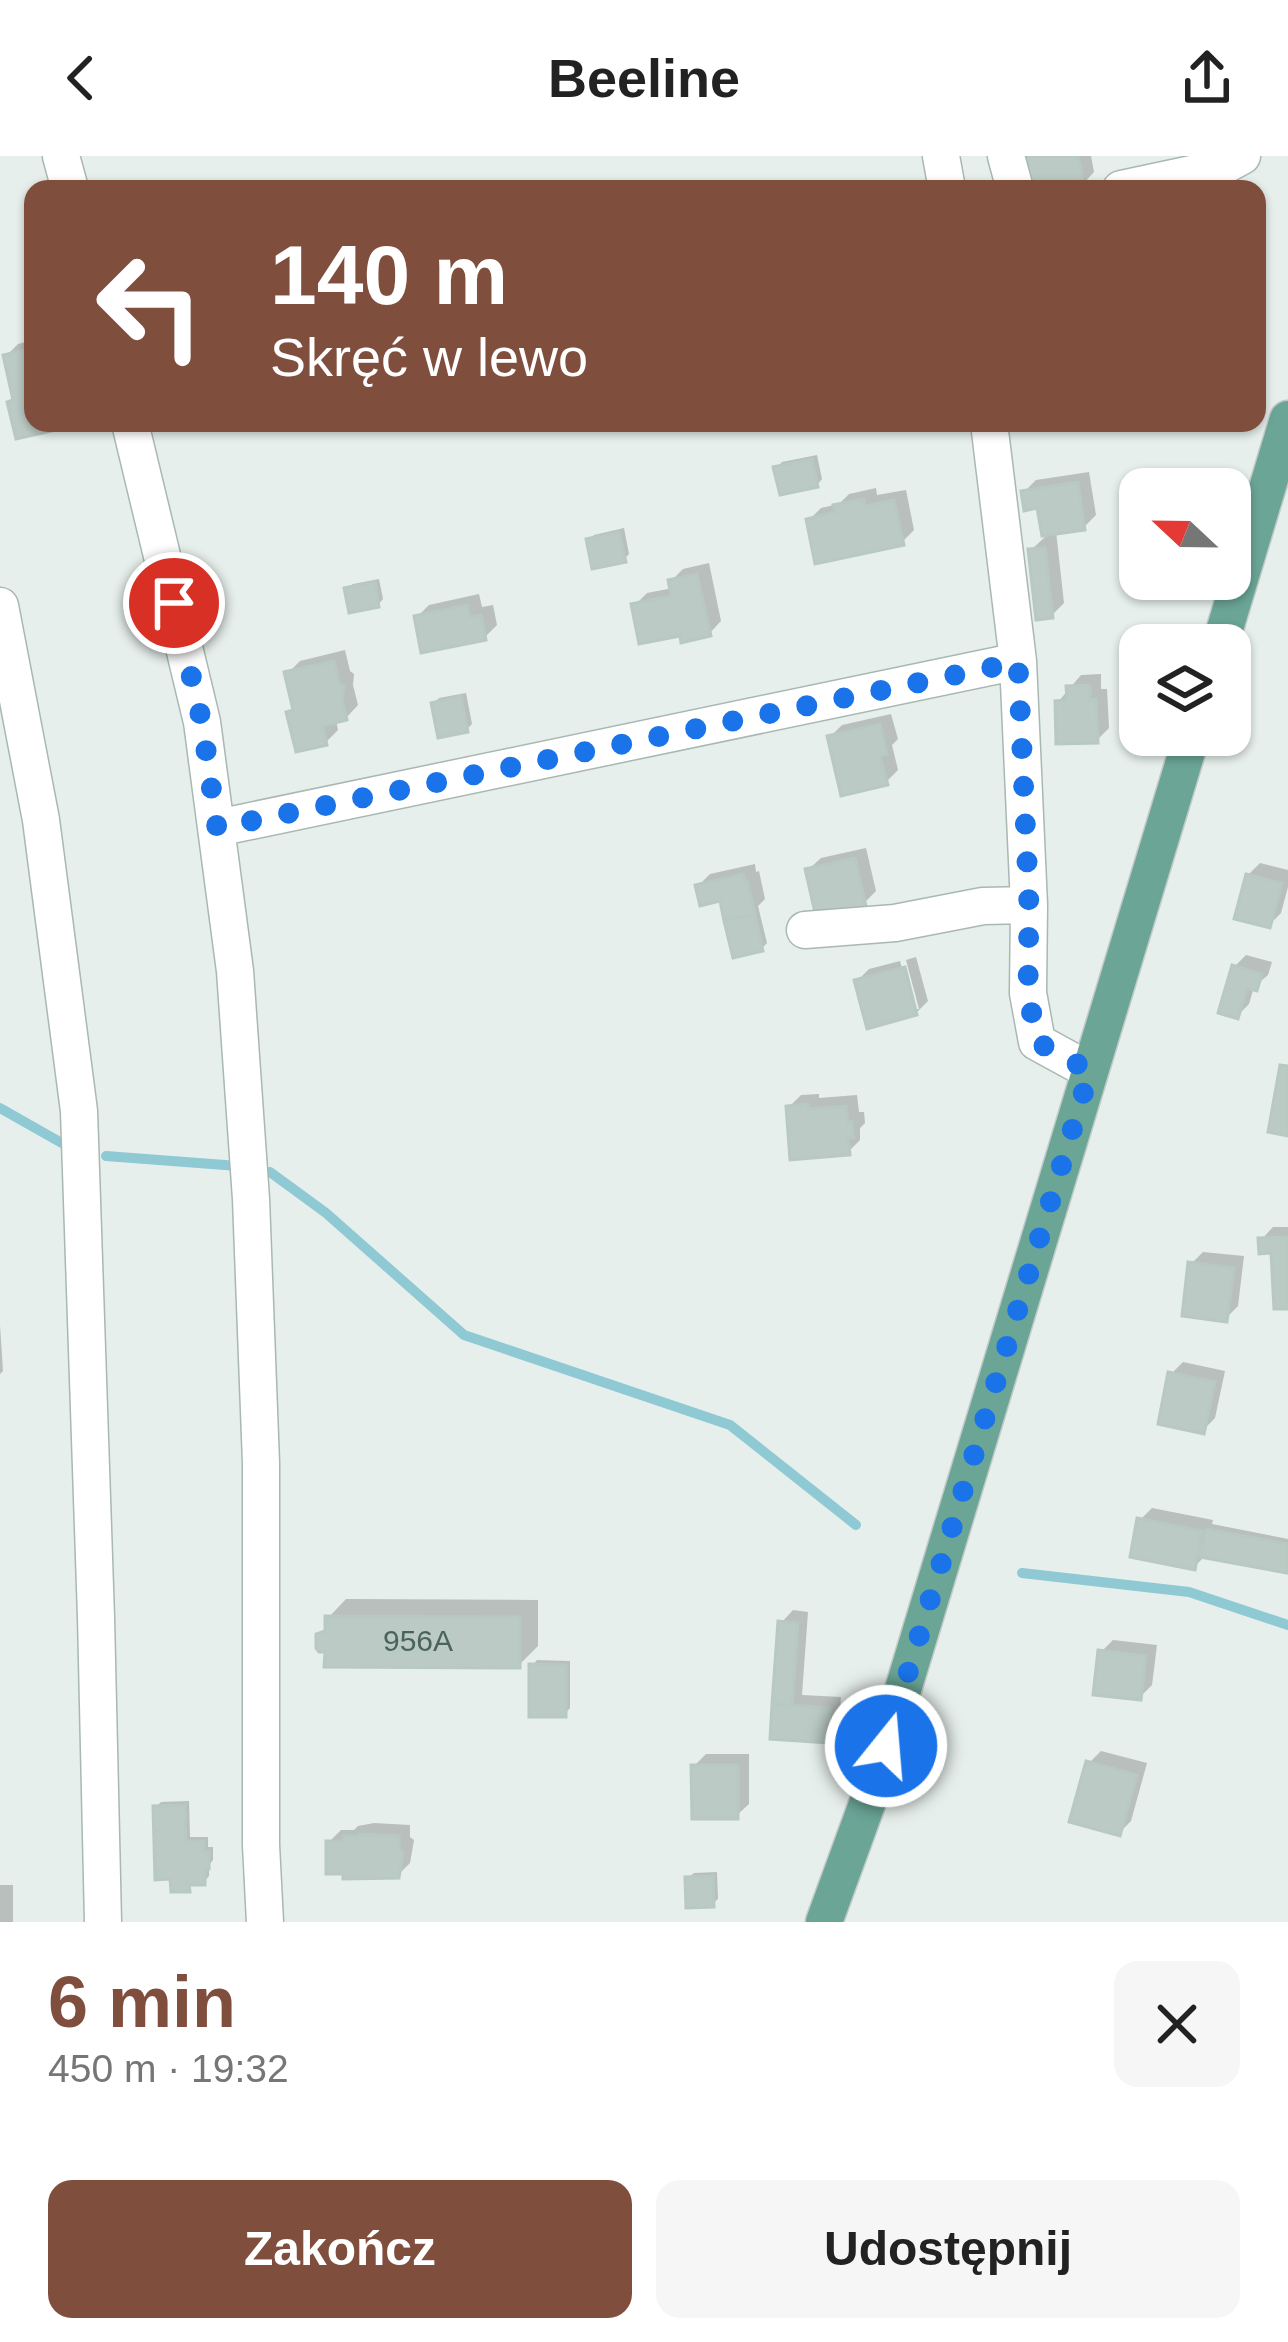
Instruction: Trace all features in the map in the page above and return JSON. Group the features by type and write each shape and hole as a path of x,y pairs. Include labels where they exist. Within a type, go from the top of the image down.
{"main road":[{"path":"1226,624 1288,419"},
{"path":"824,1922 861,1825 1186,756"},
{"path":"841,1922 861,1825"}],"street":[{"path":"1163,180 1220,168 1242,156"},
{"path":"132,432 202,722 235,970 251,1199 261,1463 265,1922"},
{"path":"990,432 1018,662 1029,905 1028,993 1037,1042 1090,1071"},
{"path":"0,606 40,820 79,1111 103,1922"},
{"path":"217,828 1018,662"},
{"path":"805,930 896,923 983,906 1029,905"}],"building":[{"path":"1021,156 1078,156 1083,180 1025,180"},
{"path":"24,350 24,432 48,432 16,439 3,355"},
{"path":"812,459 818,487 780,495 773,467"},
{"path":"1078,482 1085,530 1042,536 1037,508 1024,511 1021,491"},
{"path":"864,499 865,506 894,500 904,545 815,564 806,519 835,512 833,505"},
{"path":"619,532 626,562 592,569 586,539"},
{"path":"1045,548 1053,618 1036,620 1028,549"},
{"path":"697,574 711,636 681,643 680,636 639,644 631,604 671,596 668,580"},
{"path":"375,582 379,607 349,613 344,588"},
{"path":"467,605 470,617 481,615 486,640 421,653 414,616"},
{"path":"334,661 344,687 347,720 323,726 327,745 296,752 286,712 293,710 284,672"},
{"path":"1090,685 1090,700 1096,699 1098,743 1056,744 1055,701 1067,700 1066,686"},
{"path":"461,696 468,732 438,738 431,703"},
{"path":"880,724 887,754 880,756 888,785 841,796 827,736"},
{"path":"855,858 866,906 816,917 805,869"},
{"path":"743,874 755,914 724,921 720,901 700,906 695,885"},
{"path":"1246,874 1282,883 1270,928 1234,919"},
{"path":"755,914 763,951 733,958 724,921"},
{"path":"1232,965 1262,974 1257,991 1247,988 1238,1019 1218,1013"},
{"path":"905,967 917,1015 867,1029 854,980"},
{"path":"1280,1065 1288,1066 1288,1136 1268,1132"},
{"path":"808,1104 808,1109 846,1106 854,1138 848,1138 850,1155 790,1160 786,1106"},
{"path":"1288,1237 1288,1309 1274,1309 1271,1253 1259,1254 1258,1238"},
{"path":"1188,1262 1234,1268 1227,1322 1182,1316"},
{"path":"1168,1372 1215,1382 1204,1434 1158,1424"},
{"path":"1137,1518 1202,1531 1195,1570 1130,1557"},
{"path":"1206,1529 1288,1544 1287,1573 1200,1557"},
{"path":"325,1616 520,1617 520,1668 324,1667 325,1652 316,1648 316,1634 325,1631"},
{"path":"778,1621 798,1623 792,1706 772,1704"},
{"path":"1098,1650 1146,1656 1141,1700 1093,1695"},
{"path":"529,1664 566,1665 566,1717 529,1717"},
{"path":"772,1704 830,1708 828,1743 770,1739"},
{"path":"1086,1761 1137,1775 1120,1836 1069,1822"},
{"path":"691,1765 738,1765 738,1819 692,1819"},
{"path":"185,1805 186,1841 204,1841 209,1869 205,1869 205,1885 189,1885 190,1892 171,1892 170,1879 155,1880 153,1806"},
{"path":"360,1834 399,1836 403,1853 399,1878 343,1879 343,1874 326,1874 326,1841"},
{"path":"713,1876 714,1907 686,1908 685,1877"}],"waterway":[{"path":"0,1108 67,1146"},
{"path":"106,1156 238,1166"},
{"path":"270,1172 326,1213 464,1335 730,1425 856,1525"},
{"path":"1022,1573 1189,1592 1288,1625"}],"route":[{"path":"174,603 202,722 217,828 1018,662 1029,905 1028,993 1037,1042 1090,1071 886,1746"}]}
